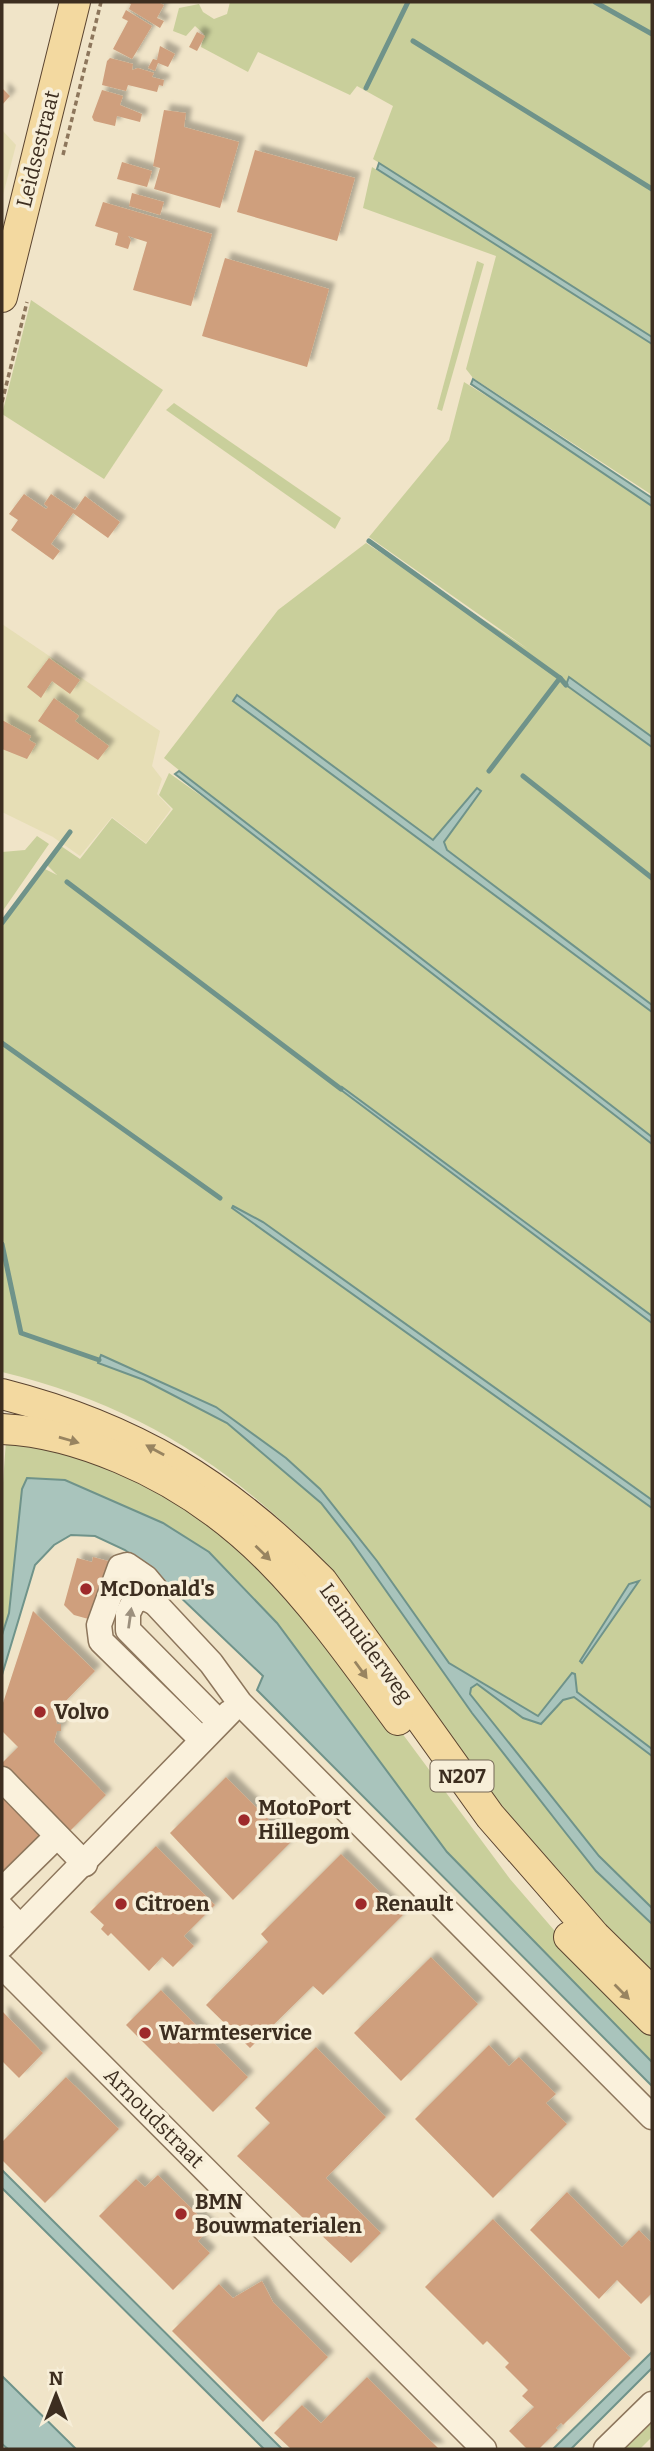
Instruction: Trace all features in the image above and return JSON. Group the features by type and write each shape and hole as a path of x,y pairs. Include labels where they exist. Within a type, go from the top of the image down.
{"main road":[{"name":"Leidsestraat","path":"2,297 75,2"},
{"name":"Leimuiderweg","path":"2,1394 94,1422 153,1448 203,1479 256,1518 289,1548 322,1581 490,1816 595,1936 652,1992"},
{"name":"Leimuiderweg","path":"2,1429 52,1435 90,1446 144,1468 191,1494 230,1521 321,1615 459,1804 543,1909 626,1997 652,2020"}],"street":[{"path":"155,1603 156,1590 146,1578 127,1565 120,1567 99,1625 102,1641 160,1700 210,1731"},
{"path":"210,1731 128,1630 128,1613 134,1601 145,1598 155,1603 211,1663 240,1703 652,2117"},
{"path":"2,1946 240,1703"},
{"path":"2,1779 85,1864"},
{"path":"2,1890 57,1836"},
{"path":"2,1908 20,1927"},
{"name":"Arnoudstraat","path":"2,1966 484,2449"},
{"path":"606,2449 652,2404"}],"shaded area":[{"path":"2,130 16,145 2,199"},
{"path":"2,624 160,731 152,766 162,779 157,794 171,809 146,843 112,817 80,856 53,837 2,812"}],"green space":[{"path":"230,2 652,2 652,337 373,159 393,106 357,86 350,95 258,52 248,72 201,47 204,34 195,26 186,36 173,31 179,8 199,4 203,12 214,19 227,14"},
{"path":"372,167 652,339 652,495 473,378 466,369 496,256 363,208"},
{"path":"477,261 484,264 442,411 437,409"},
{"path":"31,300 163,390 104,479 2,414"},
{"path":"464,382 652,498 652,1982 547,1877 305,1543 237,1483 166,1436 89,1399 2,1372 2,925 45,869 57,875 45,863 61,846 80,859 112,818 146,844 173,809 159,795 169,773 283,854 164,758 278,610 366,543 528,649 369,537 449,440"},
{"path":"174,403 341,518 335,529 166,410"},
{"path":"37,836 49,844 2,912 2,852 25,850"},
{"path":"6,1440 89,1454 224,1525 376,1698 510,1879 560,1937 652,2025 652,2062 447,1852 277,1623 209,1552 163,1523 65,1480 27,1478 22,1489 9,1613 2,1635 2,1497"},
{"path":"652,2417 652,2437 640,2449 619,2449"}],"water":[{"path":"379,163 652,337 652,344 377,169"},
{"path":"473,379 652,498 652,506 471,384"},
{"path":"569,677 652,737 652,747 566,685"},
{"path":"237,695 433,840 477,788 481,791 444,842 447,850 652,1005 652,1012 233,701"},
{"path":"179,771 652,1137 652,1144 175,774"},
{"path":"342,1087 652,1316 652,1323 341,1090"},
{"path":"233,1206 263,1222 652,1500 652,1508 232,1208"},
{"path":"101,1355 216,1407 286,1458 320,1489 377,1561 449,1663 538,1716 572,1673 575,1674 577,1692 652,1749 652,1756 574,1697 563,1700 541,1724 523,1718 477,1684 471,1688 470,1694 599,1856 652,1908 652,1924 596,1871 565,1832 472,1713 351,1541 321,1503 227,1423 144,1380 98,1363"},
{"path":"27,1478 65,1480 163,1523 209,1552 277,1623 447,1852 652,2062 652,2086 257,1690 263,1676 152,1570 125,1550 95,1536 71,1535 54,1545 35,1565 2,1675 2,1635 9,1613 22,1489"},
{"path":"639,1581 582,1663 580,1661 629,1584"},
{"path":"2,2170 282,2449 264,2449 2,2188"},
{"path":"652,2352 652,2368 571,2449 553,2449"},
{"path":"2,2376 76,2449 8,2449 2,2444"}],"building":[{"path":"127,2 158,2 164,5 157,18 164,21 160,28 129,9 131,4"},
{"path":"126,10 152,26 132,59 113,49 128,21 122,18"},
{"path":"197,32 205,36 197,51 189,47"},
{"path":"160,46 175,54 168,67 158,63 155,71 148,68 153,59 157,60"},
{"path":"110,58 133,64 132,70 138,68 154,73 152,77 164,80 163,86 159,85 157,92 128,85 126,91 102,85"},
{"path":"2,88 10,96 2,105"},
{"path":"102,90 123,96 120,105 142,114 140,122 117,116 115,126 94,121 92,117"},
{"path":"164,110 186,113 184,127 239,142 220,208 154,189 160,168 153,166"},
{"path":"255,150 355,178 337,241 237,212"},
{"path":"122,162 152,171 147,187 117,179"},
{"path":"132,193 164,202 160,215 129,206"},
{"path":"103,202 212,234 191,306 133,290 147,242 128,236 131,240 128,249 115,245 118,233 95,226"},
{"path":"225,258 329,289 307,367 202,336"},
{"path":"24,494 46,509 48,507 44,504 51,494 75,510 85,496 120,522 108,538 73,513 51,544 60,551 53,560 11,530 18,520 9,514"},
{"path":"49,658 80,680 70,694 52,681 41,698 27,687"},
{"path":"54,698 79,716 75,721 109,746 98,760 38,721"},
{"path":"2,720 31,736 29,740 36,744 27,759 2,749"},
{"path":"93,1557 108,1561 92,1620 74,1615 64,1605 77,1558 92,1562"},
{"path":"33,1611 95,1671 54,1713 57,1724 61,1724 61,1731 57,1731 54,1742 106,1795 67,1834 2,1769 2,1763 18,1747 2,1731 2,1706"},
{"path":"226,1777 291,1842 233,1900 170,1833"},
{"path":"2,1794 42,1838 2,1877"},
{"path":"156,1846 215,1905 184,1936 194,1946 173,1967 162,1957 149,1971 111,1933 108,1936 101,1929 104,1925 90,1912"},
{"path":"341,1854 403,1915 323,1995 313,1986 250,2048 206,2005 268,1942 261,1934"},
{"path":"431,1957 478,2004 401,2081 354,2033"},
{"path":"161,1990 248,2077 213,2112 126,2025"},
{"path":"2,2011 43,2053 19,2078 2,2061"},
{"path":"489,2045 509,2066 519,2057 556,2094 546,2103 567,2124 493,2198 415,2119"},
{"path":"316,2047 386,2117 326,2178 381,2233 351,2263 237,2156 270,2123 255,2108"},
{"path":"66,2077 119,2129 45,2203 2,2160 2,2142"},
{"path":"158,2175 211,2228 198,2241 210,2253 173,2290 99,2216 136,2179 145,2187"},
{"path":"567,2192 622,2247 639,2230 652,2243 652,2293 641,2304 617,2280 599,2299 530,2230"},
{"path":"493,2219 631,2358 563,2425 561,2423 556,2428 558,2430 539,2449 527,2449 509,2431 534,2407 522,2396 528,2390 505,2367 509,2363 487,2341 483,2345 425,2287"},
{"path":"262,2281 273,2302 328,2357 263,2422 172,2331 219,2284 233,2298"},
{"path":"367,2377 439,2449 291,2449 274,2433 302,2405 321,2423"}],"waterway":[{"path":"366,88 408,2"},
{"path":"595,2 652,34"},
{"path":"413,41 652,189"},
{"path":"369,541 560,678 566,685"},
{"path":"489,771 560,678"},
{"path":"523,776 652,878"},
{"path":"2,923 70,832"},
{"path":"67,882 341,1089"},
{"path":"2,1043 220,1198"},
{"path":"2,1244 21,1333 99,1360"}],"place":[{"name":"McDonald's","path":"86,1589"},
{"name":"Volvo","path":"40,1712"},
{"name":"MotoPort Hillegom","path":"244,1820"},
{"name":"Citroen","path":"121,1904"},
{"name":"Renault","path":"361,1904"},
{"name":"Warmteservice","path":"145,2033"},
{"name":"BMN Bouwmaterialen","path":"181,2214"}]}
